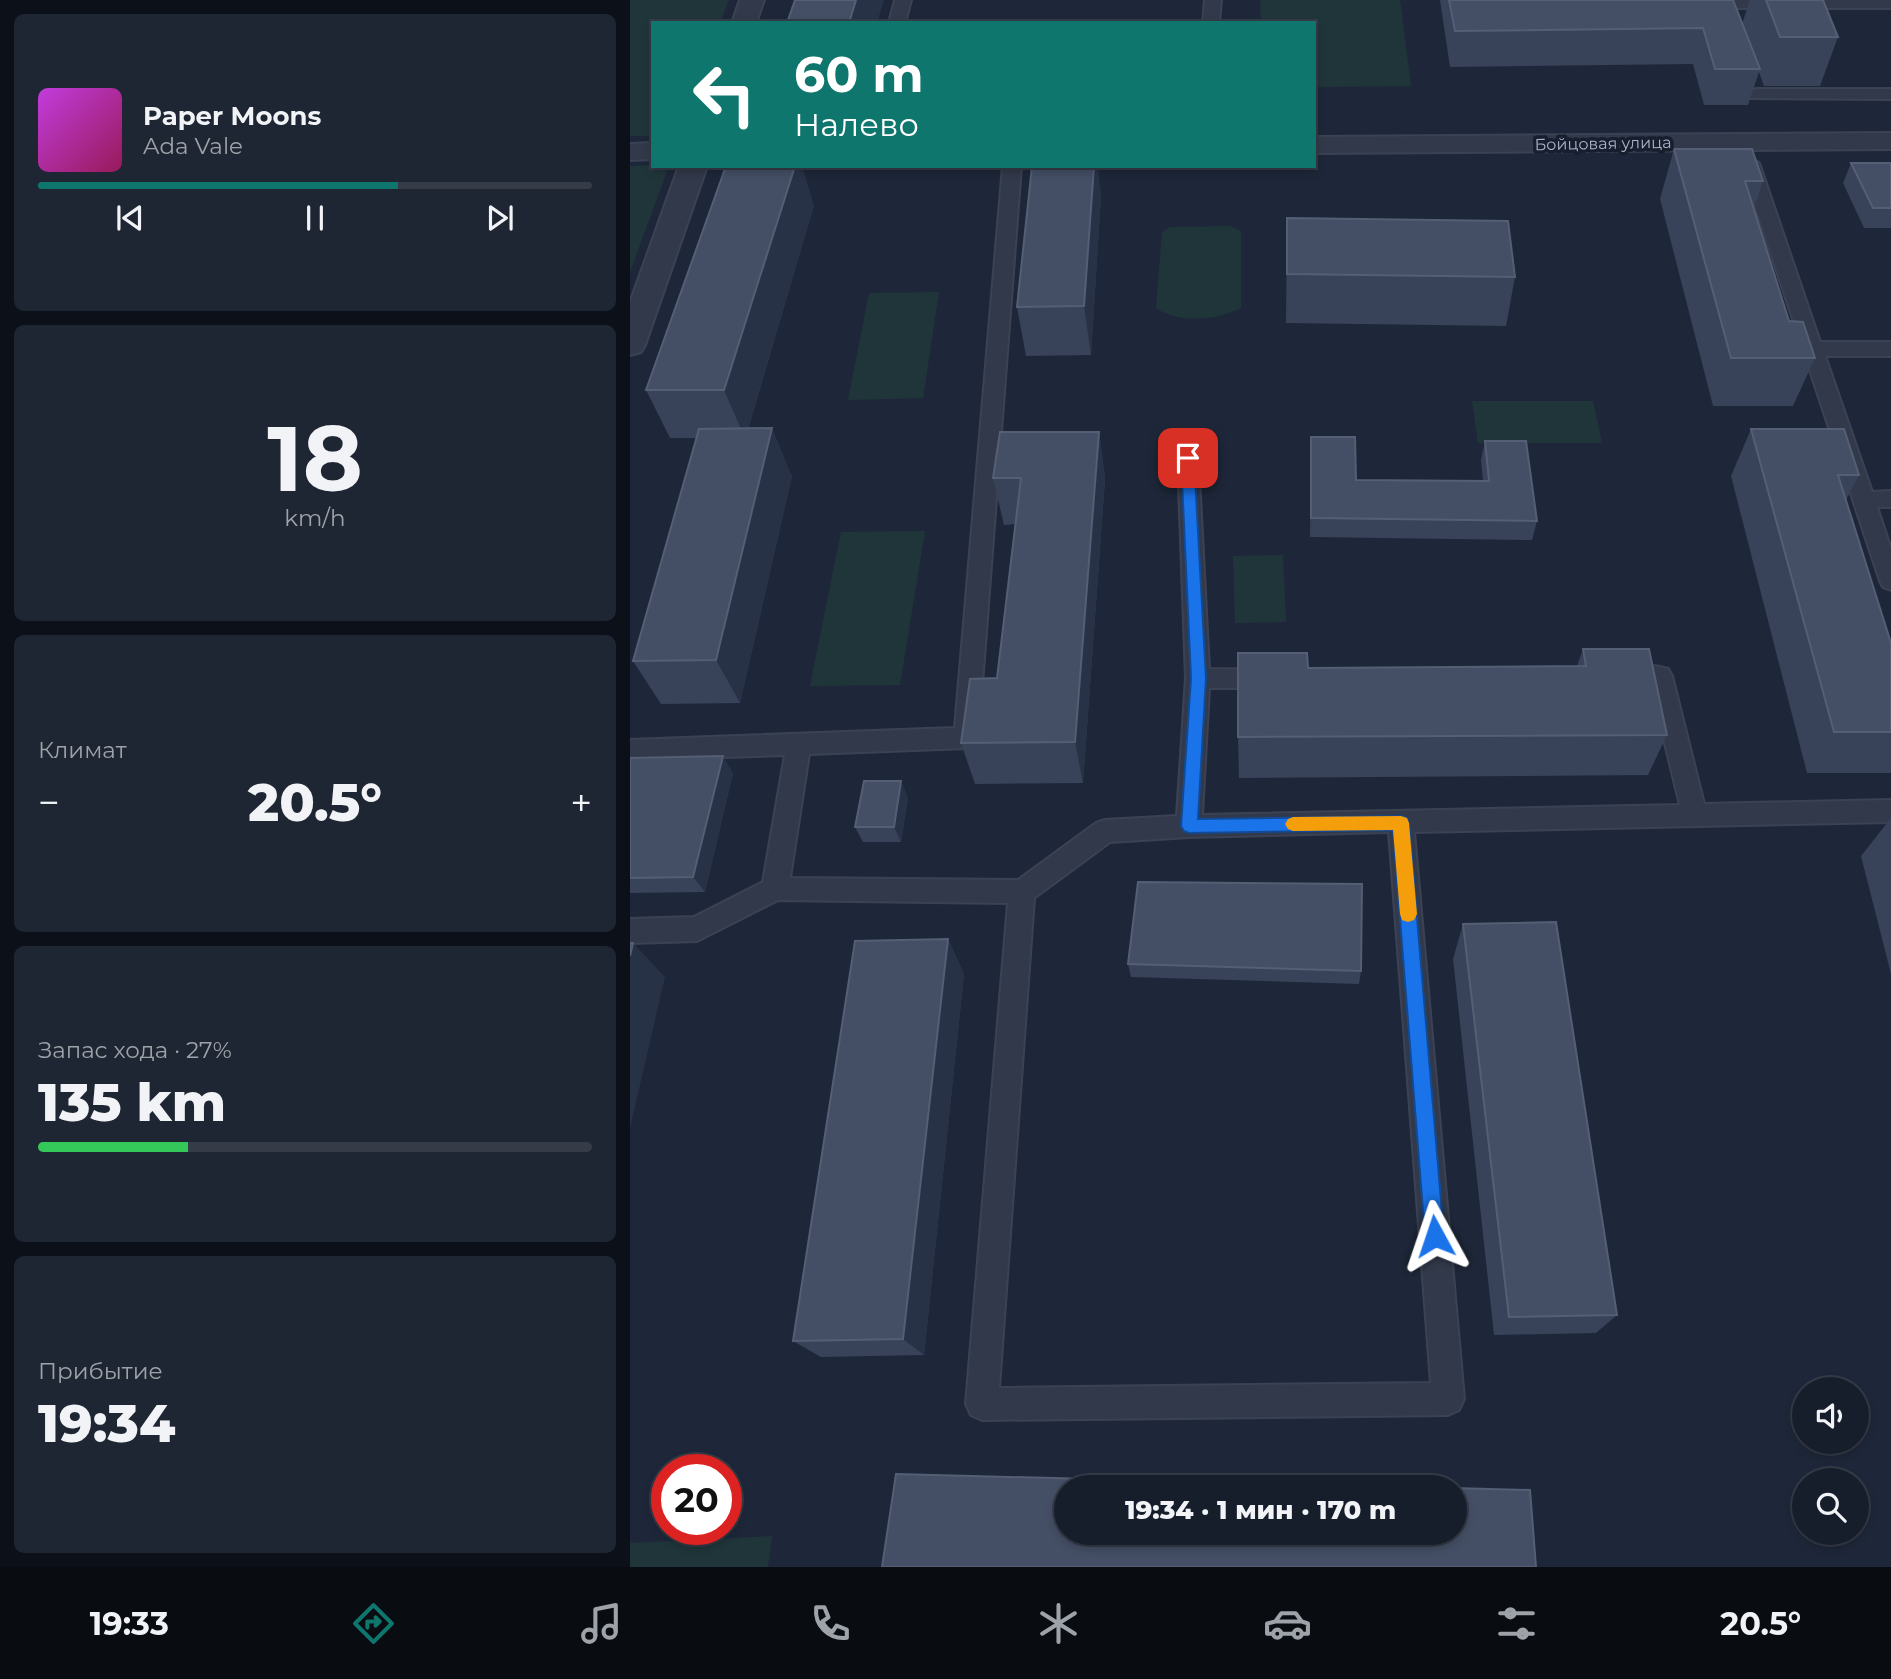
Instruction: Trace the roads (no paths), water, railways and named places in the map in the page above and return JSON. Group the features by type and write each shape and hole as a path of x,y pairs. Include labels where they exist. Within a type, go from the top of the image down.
{"street":[{"path":"745,21 752,0"},
{"name":"Бойцовая улица","path":"1316,145 1891,141"},
{"path":"630,152 651,151"},
{"path":"630,345 692,168"}],"lane":[{"path":"898,21 903,0"},
{"path":"1211,21 1213,0"},
{"path":"1725,6 1891,3"},
{"path":"1756,94 1891,94"},
{"path":"1745,142 1811,349 1891,581"},
{"path":"630,750 966,738 1012,168"},
{"path":"1811,349 1891,349"},
{"path":"1188,458 1198,678 1189,826"},
{"path":"1863,499 1891,499"},
{"path":"1595,677 1660,676 1695,816"},
{"path":"1198,678 1296,680"},
{"path":"775,889 799,744"},
{"path":"630,931 697,929 775,889 1022,892 1105,831 1189,826 1891,811"},
{"path":"1022,892 982,1404 1448,1399 1401,823"}]}
